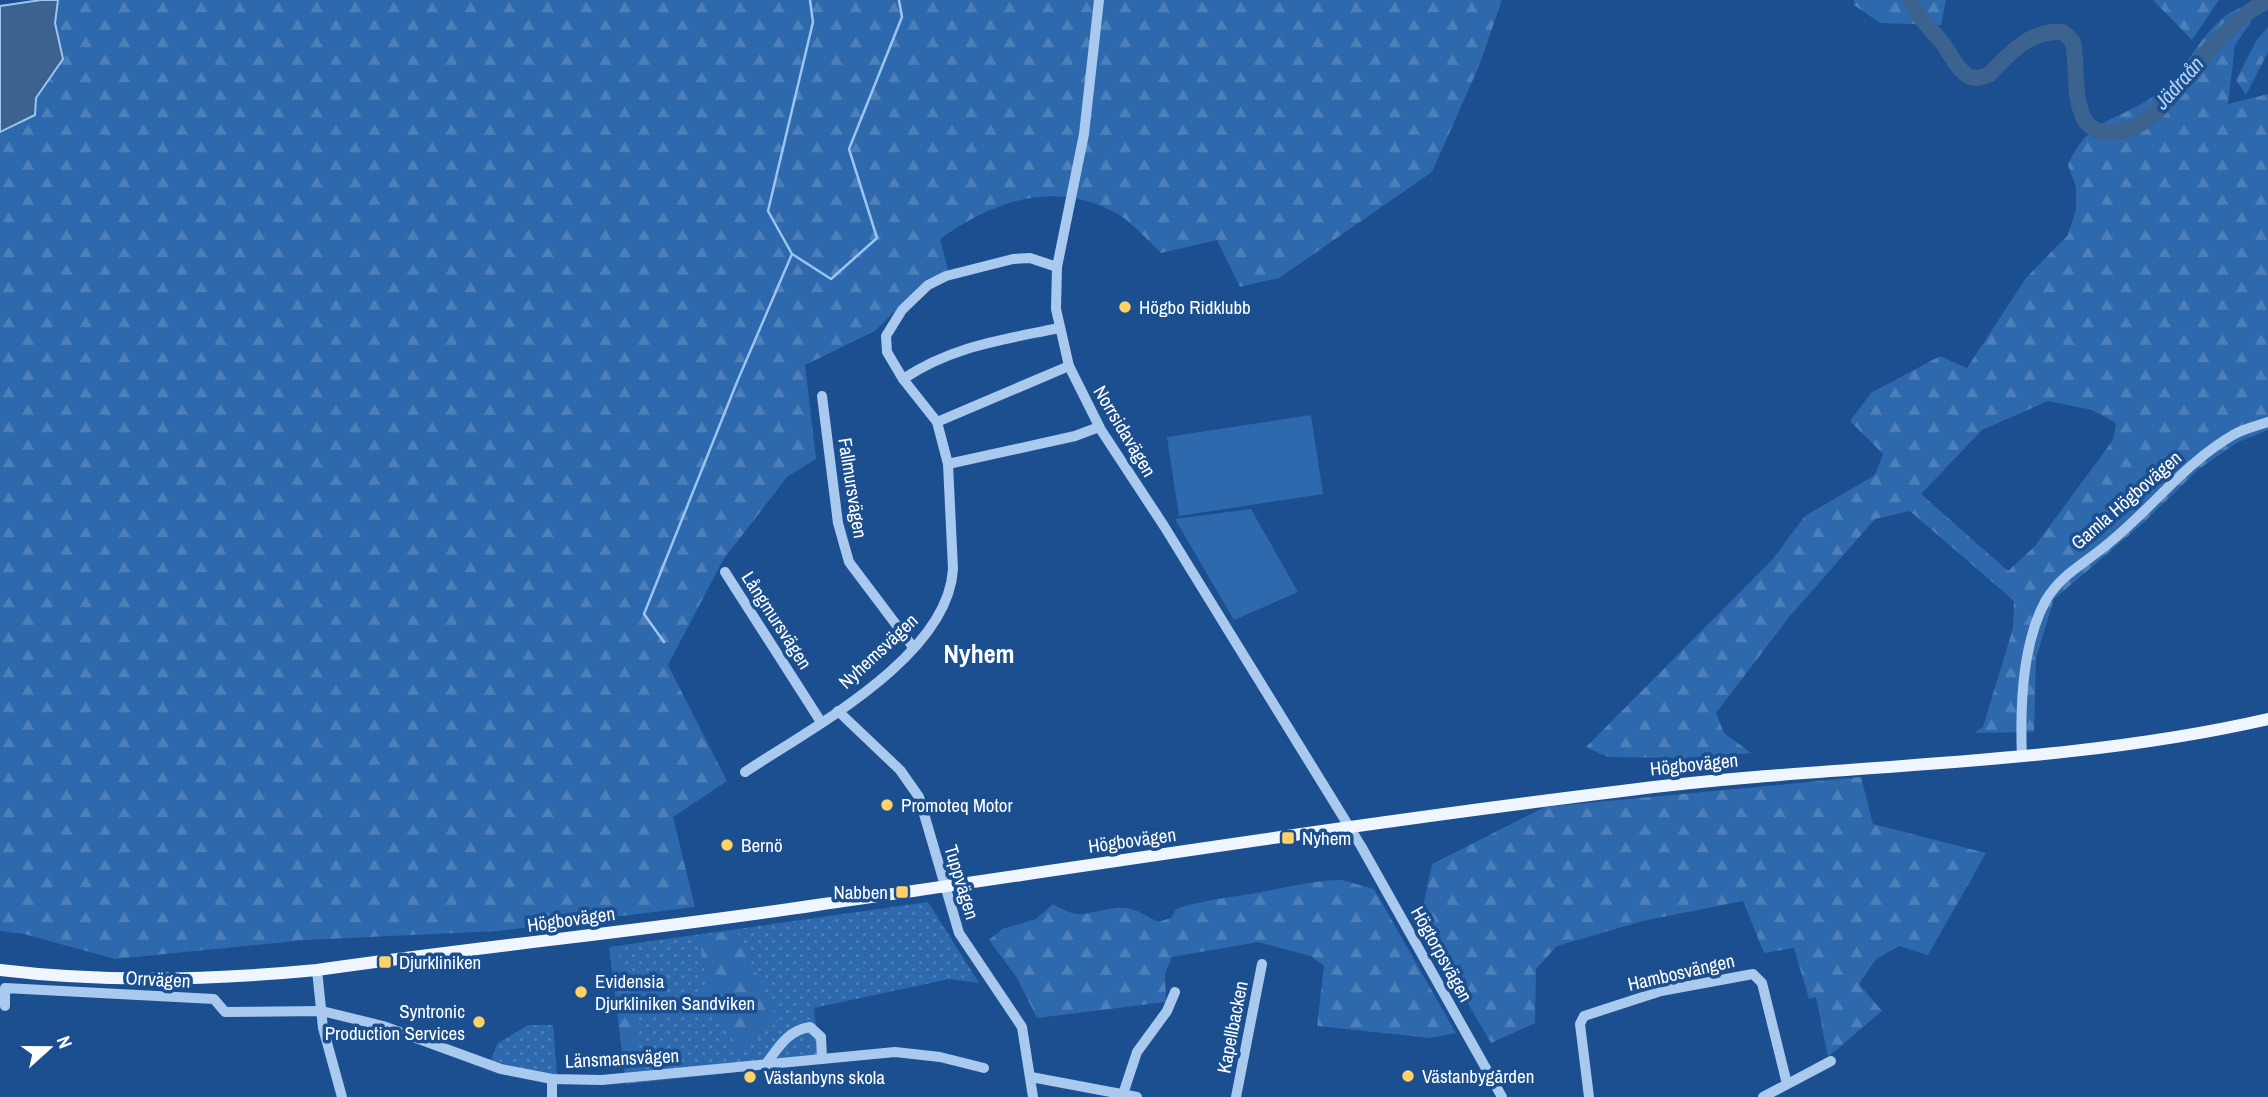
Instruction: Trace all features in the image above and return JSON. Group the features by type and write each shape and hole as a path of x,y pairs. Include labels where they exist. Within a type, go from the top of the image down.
{"main road":[{"name":"Högbovägen","path":"0,970 124,978 236,978 317,970 815,906 1632,789 1787,774 2022,757 2130,744 2268,719"}],"street":[{"name":"Norrsidavägen","path":"1099,0 1084,134 1057,267 1059,328 1069,366 1099,427 1350,829"},
{"path":"1057,267 1030,258 1013,259 939,278 902,310 886,336 887,352 903,379 932,360 953,351 1059,328"},
{"path":"937,422 1069,366"},
{"name":"Nyhemsvägen","path":"745,772 838,711 913,648 940,615 952,585 948,464 937,422 903,379"},
{"name":"Fallmursvägen","path":"822,396 838,523 849,562 913,648"},
{"name":"Gamla Högbovägen","path":"2022,757 2022,695 2032,642 2045,602 2064,574 2104,547 2202,456 2235,433 2268,422"},
{"path":"948,464 1076,436 1099,427"},
{"name":"Långmursvägen","path":"725,572 821,722"},
{"name":"Tuppvägen","path":"838,711 911,784 924,813 943,886 966,946 1015,1012 1022,1027 1033,1097"},
{"name":"Högtorpsvägen","path":"1350,829 1502,1097"},
{"name":"Kapellbacken","path":"1236,1097 1262,964"},
{"path":"317,970 323,1028 342,1097"},
{"name":"Hambosvängen","path":"1589,1097 1580,1024 1584,1016 1661,991 1753,974 1762,984 1787,1084"},
{"name":"Orrvägen","path":"5,1006 5,988 214,999 225,1012 322,1012"},
{"path":"1123,1094 1137,1052 1167,1011 1175,992"},
{"name":"Länsmansvägen","path":"322,1012 383,1026 501,1069 552,1079 602,1080 895,1052 940,1057 984,1068"},
{"path":"766,1064 788,1037 799,1029 810,1027 821,1037 821,1059"},
{"path":"1763,1097 1831,1061"},
{"path":"1031,1077 1137,1097"},
{"path":"552,1079 552,1097"}],"green space":[{"path":"58,0 1502,0 1479,66 1432,172 1279,278 1240,287 1217,240 1161,253 1122,217 1093,203 1070,197 1025,199 981,214 940,239 948,270 927,279 875,331 805,365 816,459 788,476 723,560 668,665 727,781 673,817 695,907 497,931 306,940 115,959 24,934 0,931 0,132 35,115 36,98 63,59 55,23"},
{"path":"1854,0 1946,0 1941,25 1880,23 1854,5"},
{"path":"2153,0 2219,0 2192,40"},
{"path":"2250,5 2251,22 2235,45 2228,104 2268,94 2268,430 2238,442 2199,469 2141,525 2054,599 2036,658 2034,732 1974,733 1983,727 2013,628 2014,601 1910,511 1875,519 1790,616 1716,713 1724,733 1751,753 1682,758 1608,757 1586,747 1772,560 1805,516 1875,475 1883,454 1850,421 1871,393 1940,356 1967,368 2026,278 2068,235 2076,209 2076,187 2068,165 2077,149 2096,128 2158,93 2181,70 2211,30 2235,10","holes":["2048,401 2092,410 2116,423 2113,440 2035,546 2008,571 1921,494 1982,430"]},
{"path":"2268,27 2268,52 2246,95 2236,80 2256,41"},
{"path":"1311,415 1323,494 1179,516 1167,437"},
{"path":"1251,509 1298,592 1234,620 1175,519"},
{"path":"1861,777 1873,824 1986,853 1928,955 1899,946 1876,959 1859,984 1882,1011 1828,1057 1816,997 1809,999 1794,948 1764,953 1743,901 1643,921 1557,946 1536,969 1535,1023 1491,1043 1420,921 1432,864 1545,807"},
{"path":"1342,880 1374,889 1456,1033 1430,1038 1317,1026 1324,966 1311,956 1258,942 1172,957 1165,974 1166,1002 1037,1018 1017,978 989,940 1002,929 1036,919 1053,904 1078,914 1127,908 1158,922 1171,918 1176,909 1199,903 1314,882"},
{"path":"928,902 979,983 949,979 814,1008 820,1063 626,1084 609,947"},
{"path":"737,931 778,1021 740,1053 708,999 699,936"},
{"path":"619,946 643,1065 625,1070 609,947"},
{"path":"528,1025 553,1025 557,1076 491,1061 497,1044"}],"shaded area":[{"path":"58,0 55,23 63,59 36,98 35,115 0,132 0,6"}],"waterway":[{"path":"664,642 644,614 737,382 792,254 768,211 813,22 810,0"},
{"path":"792,254 831,279 877,238 849,149 902,17 899,0"},
{"name":"Jädraån","path":"1910,0 1960,69 1972,77 1980,78 1990,74 2014,50 2031,38 2051,32 2063,32 2073,42 2077,93 2082,113 2090,126 2104,132 2122,131 2137,126 2152,116 2223,35 2244,15 2268,1"}],"place":[{"name":"Högbo Ridklubb","path":"1125,307"},
{"name":"Promoteq Motor","path":"887,805"},
{"name":"Nyhem","path":"1288,838"},
{"name":"Bernö","path":"727,845"},
{"name":"Nabben","path":"902,892"},
{"name":"Djurkliniken","path":"385,962"},
{"name":"Evidensia Djurkliniken Sandviken","path":"581,992"},
{"name":"Syntronic Production Services","path":"479,1022"},
{"name":"Västanbygården","path":"1408,1076"},
{"name":"Västanbyns skola","path":"750,1077"}],"district":[{"name":"Nyhem","path":"979,654"}]}
